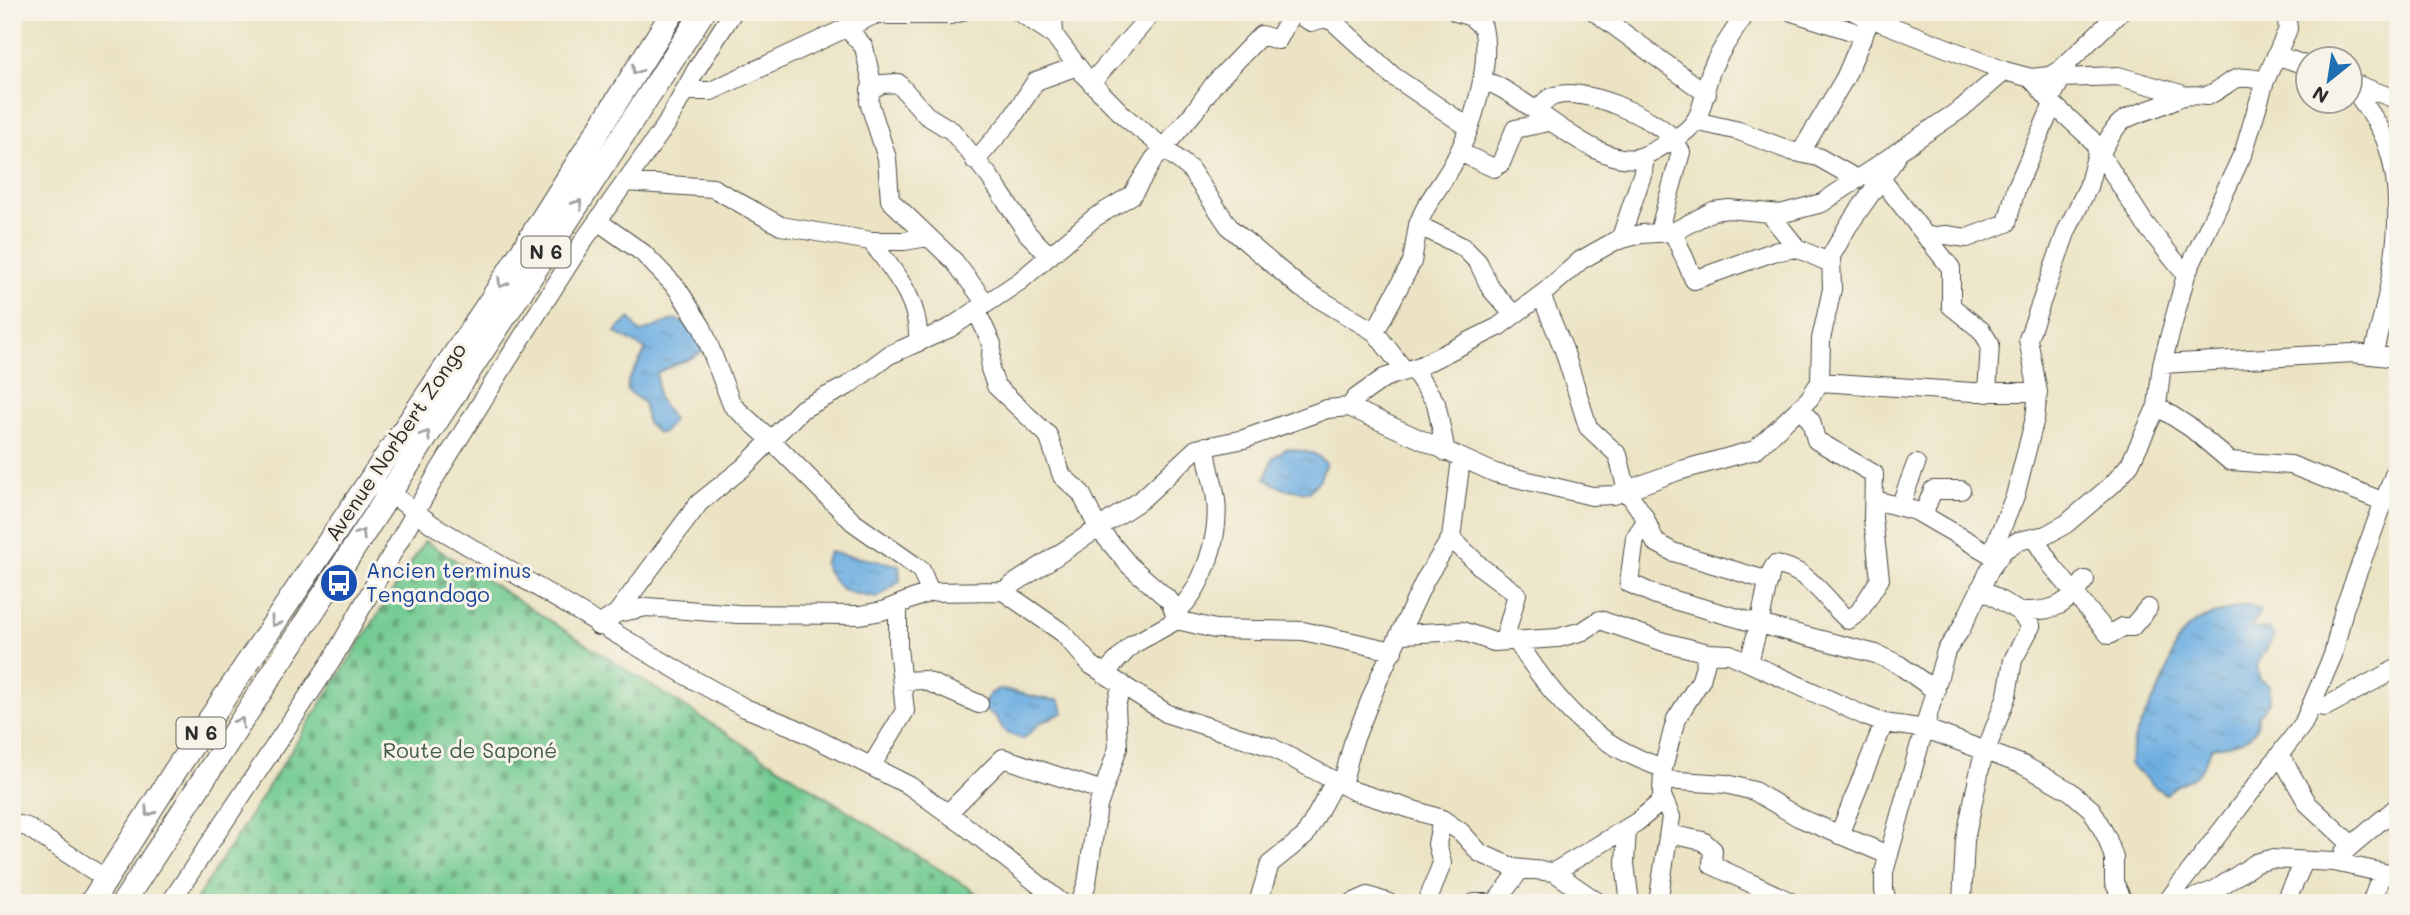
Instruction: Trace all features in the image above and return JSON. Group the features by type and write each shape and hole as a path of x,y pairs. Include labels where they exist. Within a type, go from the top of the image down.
{"main road":[{"name":"Avenue Norbert Zongo","path":"123,903 335,576 379,485 491,300 673,12"},
{"name":"Avenue Norbert Zongo","path":"91,903 703,12"}],"street":[{"path":"170,903 332,660 507,361 666,125 733,12"},
{"path":"684,91 711,91 881,13 943,15 961,12"},
{"path":"1019,12 1054,35 1091,83 1125,117 1195,174 1220,217 1253,249 1320,301 1375,331 1436,403 1453,456 1451,538 1425,580 1338,783 1305,836 1270,864 1258,903"},
{"path":"1053,12 1054,35"},
{"path":"1091,83 1153,12"},
{"path":"598,626 617,613 699,503 744,467 802,409 847,386 888,355 950,328 1020,281 1094,218 1132,195 1162,148 1253,42 1264,34 1274,41 1278,40 1292,12 1311,22 1323,18 1334,22 1392,76 1468,127"},
{"path":"1375,331 1412,262 1418,225 1429,197 1459,152 1482,80 1486,55 1483,27 1471,17 1456,12"},
{"path":"1595,12 1707,94"},
{"path":"1482,80 1496,83 1543,116 1618,156 1635,158 1674,139 1695,121 1707,94 1713,66 1747,12"},
{"path":"1792,12 1863,23 2005,71 2047,77 2118,76 2181,94 2207,96 2222,84 2239,78 2265,81"},
{"path":"2047,77 2069,62 2118,13"},
{"path":"1994,556 2011,544 2034,538 2066,524 2124,473 2157,406 2162,364 2186,275 2245,151 2265,81 2289,18"},
{"path":"1801,152 1845,78 1863,23"},
{"path":"846,27 864,47 872,83 869,102 887,158 888,197 954,261 981,307 992,344 990,369 996,386 1048,435 1059,472 1081,494 1098,528 1132,569 1167,598 1177,616 1215,629 1303,631 1393,651"},
{"path":"2276,55 2294,61"},
{"path":"975,160 1014,116 1036,81 1077,66"},
{"path":"1349,407 1377,382 1481,336 1541,295 1581,260 1620,240 1666,232 1713,211 1729,209 1785,213 1822,203 1855,178 1899,153 1961,108 2005,71"},
{"path":"1926,237 1946,235 1967,238 2007,223 2015,189 2052,102 2047,77"},
{"path":"2047,77 2052,102 2077,124 2099,151 2139,214 2186,275"},
{"path":"870,90 883,84 898,83 927,116 952,131 989,176 1028,234 1050,256"},
{"path":"2364,88 2398,100"},
{"path":"1888,903 1884,891 1884,872 1946,651 1961,629 1994,556 2017,488 2034,424 2038,392 2028,339 2067,230 2088,187 2099,151 2123,119 2181,94"},
{"path":"1543,116 1548,99 1559,95 1607,102 1658,125 1674,139 1681,152 1666,232 1693,280 1773,252 1797,248"},
{"path":"2364,106 2386,141 2396,190 2396,260 2373,355"},
{"path":"1459,152 1493,169 1501,163 1515,128 1543,116"},
{"path":"1695,121 1739,131 1825,159 1855,178"},
{"path":"617,613 647,607 738,614 860,615 898,605 930,592 1003,591 1141,500 1185,456 1206,446 1244,439 1327,409 1349,407 1399,427 1453,456 1495,473 1577,493 1604,496 1627,491 1678,471 1755,450 1799,408 1820,382 1821,339 1832,289 1830,263 1841,237 1899,153"},
{"path":"1620,240 1643,172 1645,155"},
{"path":"1882,180 1951,268 1951,306 1982,330 1989,341 1987,393"},
{"path":"626,182 713,188 781,226 871,241 904,241 928,237"},
{"path":"1769,213 1797,248 1830,263"},
{"path":"599,222 643,253 677,288 702,327 732,405 853,522 921,570 930,592"},
{"path":"1418,225 1455,240 1463,247 1482,268 1491,289 1514,315"},
{"path":"871,241 900,278 919,326 918,340"},
{"path":"1541,295 1564,351 1588,427 1618,455 1627,491 1646,521 1652,540 1663,547 1769,581"},
{"path":"2162,364 2373,355 2398,358"},
{"path":"1820,382 1987,393 2038,392"},
{"path":"2157,406 2191,428 2230,461 2291,465 2382,501"},
{"path":"1749,662 1775,565 1792,569 1818,587 1848,620 1853,618 1880,579 1873,519 1873,472 1816,440 1811,421 1799,408"},
{"path":"1104,674 1132,645 1177,616 1195,590 1213,536 1216,500 1207,464 1206,446"},
{"path":"1900,506 1916,464"},
{"path":"2166,903 2280,755 2312,705 2333,656 2344,609 2398,464"},
{"path":"379,485 416,514 598,626 745,708 872,765 948,813 1062,903"},
{"path":"1923,515 1933,490 1961,490"},
{"path":"1875,500 1923,515 1994,556"},
{"path":"1646,521 1635,538 1629,583 1656,595 1876,654 1899,664 1936,691"},
{"path":"1451,538 1482,568 1517,594 1510,640 1549,688 1611,746 1663,774 1754,791 1798,817 1888,855"},
{"path":"2034,538 2080,586 2109,635 2123,627 2132,627 2148,608"},
{"path":"2024,616 2027,611 2062,606 2080,586"},
{"path":"1962,903 1965,840 1984,753 2007,695 2013,660 2031,626 2024,616 1980,588"},
{"path":"1003,591 1063,633 1088,662 1104,674 1172,716 1270,747 1311,765 1338,783 1442,819 1461,832 1480,853 1521,869 1554,872 1598,903"},
{"path":"872,765 905,711 898,648 898,605"},
{"path":"1402,634 1462,631 1491,642 1568,637 1586,630 1600,620 1635,634 1707,653 1730,654 1884,723 1926,729 2042,774 2085,802 2111,848 2114,882 2124,903"},
{"path":"1658,903 1671,814 1663,800 1663,774 1675,719 1701,680 1707,653"},
{"path":"2312,705 2325,707 2398,668"},
{"path":"903,681 924,680 979,704"},
{"path":"1080,903 1087,883 1102,791 1118,748 1115,719 1122,684"},
{"path":"1839,835 1884,723"},
{"path":"2280,755 2308,804 2352,845"},
{"path":"948,813 1003,758 1102,791"},
{"path":"1554,872 1627,829 1663,800"},
{"path":"2334,862 2398,806"},
{"path":"1427,903 1442,863 1437,844 1442,819"},
{"path":"12,831 20,825 27,827 106,879"},
{"path":"1627,829 1625,864 1630,903"},
{"path":"1669,834 1707,843 1713,848 1712,865 1793,903"},
{"path":"2181,903 2215,890 2256,863 2271,859 2334,862 2390,875 2371,903"},
{"path":"2285,903 2304,862"},
{"path":"1495,903 1521,869"},
{"path":"1352,903 1374,896 1389,903"},
{"path":"1474,903 1486,903"}],"green space":[{"name":"Route de Saponé","path":"425,541 992,903 194,903"}],"water":[{"path":"630,318 640,333 675,319 702,331 707,347 696,356 657,373 658,398 673,420 664,432 658,433 647,423 644,403 627,390 628,381 646,350 615,332"},
{"path":"1287,448 1315,454 1326,463 1320,479 1309,492 1284,489 1265,479 1273,458"},
{"path":"829,552 899,565 900,581 877,598 844,590 834,581 824,564"},
{"path":"2248,605 2260,611 2251,628 2269,629 2274,636 2257,665 2259,678 2270,686 2270,701 2258,716 2254,731 2249,736 2236,743 2212,747 2197,773 2166,794 2130,765 2137,732 2163,681 2176,644 2185,631 2205,618"},
{"path":"998,689 1059,700 1064,712 1040,723 1023,739 1006,733 995,716 981,708 989,695"}],"place":[{"name":"Ancien terminus Tengandogo","path":"339,583"}]}
